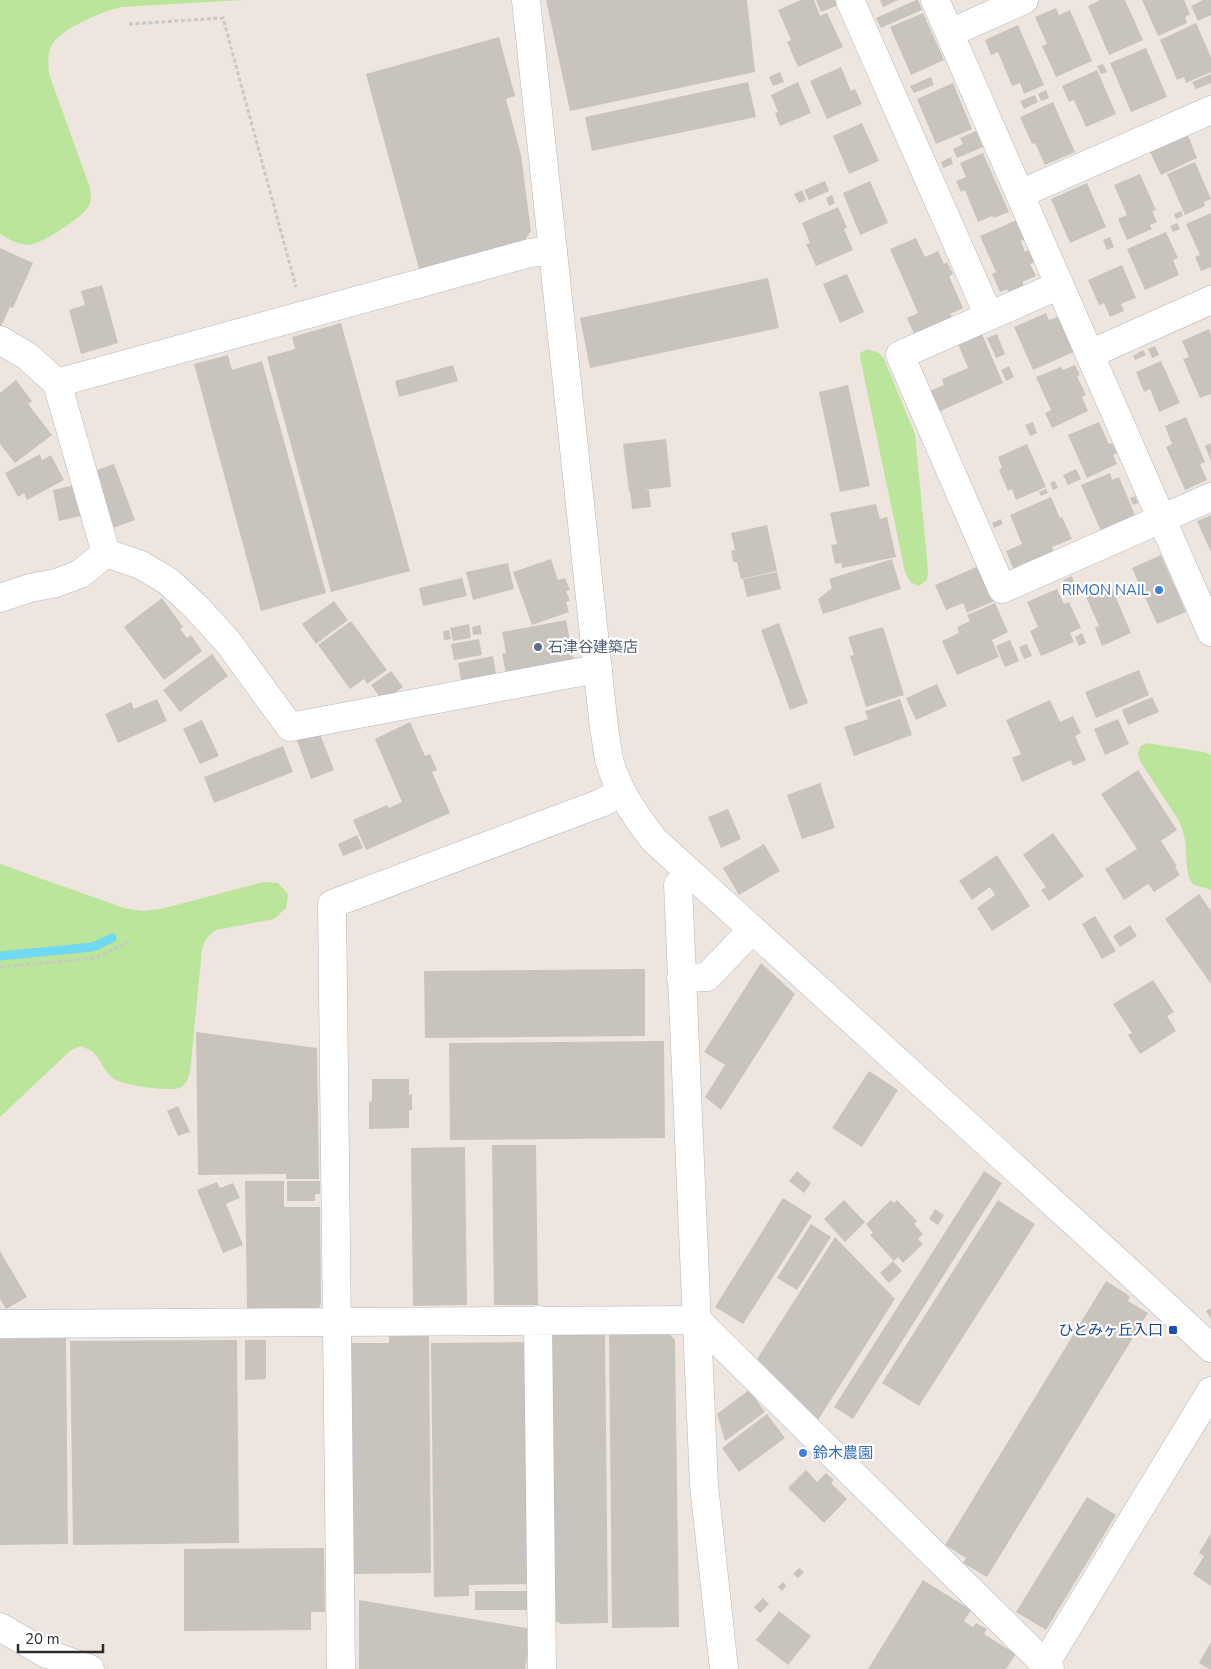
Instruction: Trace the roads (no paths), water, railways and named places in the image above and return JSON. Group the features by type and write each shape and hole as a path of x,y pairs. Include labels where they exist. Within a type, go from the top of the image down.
{"street":[{"path":"526,0 598,670 609,759 622,792 635,815 654,840 1211,1348"},
{"path":"850,0 988,316"},
{"path":"935,0 1211,632"},
{"path":"950,33 1024,0"},
{"path":"1020,194 1211,110"},
{"path":"57,383 530,253 553,250"},
{"path":"1060,285 900,355 1002,589 1211,497"},
{"path":"1090,354 1211,300"},
{"path":"0,340 27,356 57,383 106,553"},
{"path":"106,553 141,565 168,580 228,642 290,727 598,670"},
{"path":"0,598 30,588 56,583 80,574 106,553"},
{"path":"341,1669 332,904 601,803 622,792"},
{"path":"689,873 678,885 704,1485 724,1669"},
{"path":"682,978 707,977 752,930"},
{"path":"538,1320 542,1669"},
{"path":"0,1324 697,1320 1047,1667 1211,1391"},
{"path":"0,1626 45,1652 90,1669"}],"waterway":[{"path":"0,956 93,947 112,938"}],"place":[{"name":"RIMON NAIL","path":"1159,590"},
{"name":"石津谷建築店","path":"538,647"},
{"name":"ひとみヶ丘入口","path":"1173,1330"},
{"name":"鈴木農園","path":"803,1453"}]}
